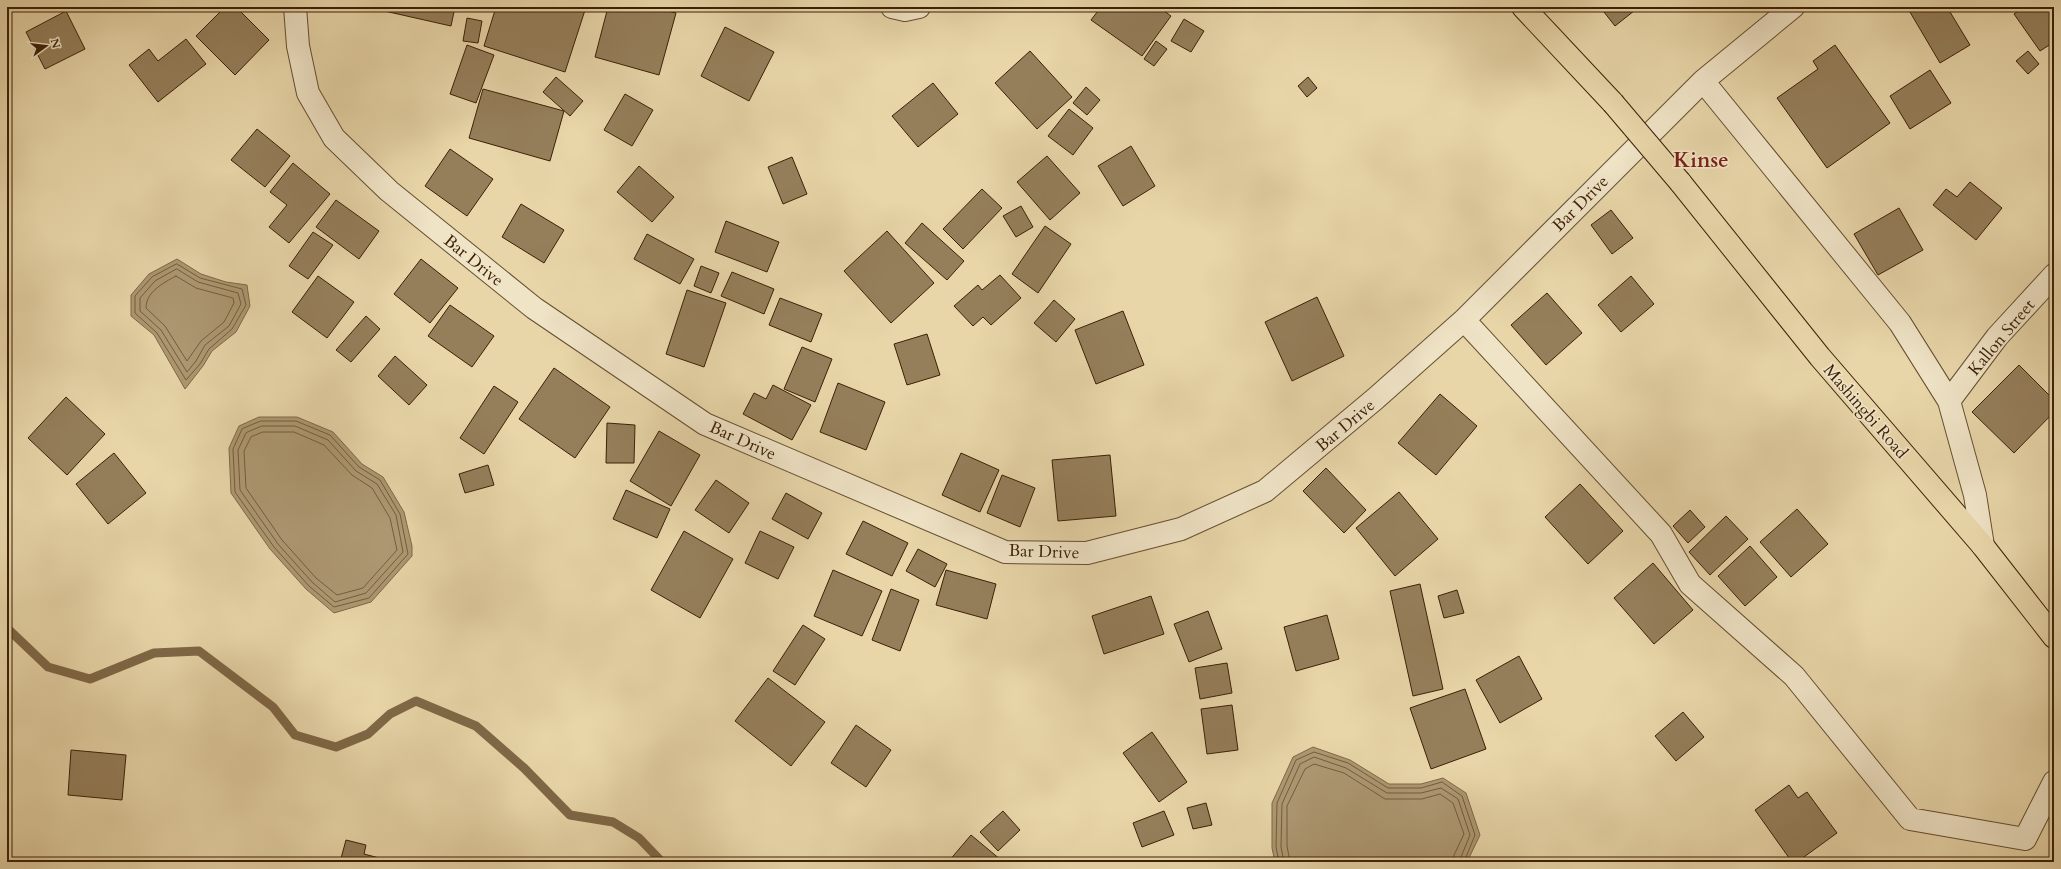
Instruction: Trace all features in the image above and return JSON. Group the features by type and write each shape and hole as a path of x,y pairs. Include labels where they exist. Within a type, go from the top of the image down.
{"main road":[{"name":"Mashingbi Road","path":"1523,7 1613,103 1680,182 1820,357 1983,546 2054,637"}],"street":[{"name":"Bar Drive","path":"295,7 298,46 308,93 334,138 389,191 534,308 705,424 1005,552 1087,552 1181,528 1265,491 1375,399 1464,320 1703,81 1793,7"},
{"path":"892,7 905,10 919,7"},
{"path":"1703,81 1900,323 1949,401 1976,495 1983,546"},
{"name":"Kallon Street","path":"1949,401 1997,337 2054,275"},
{"path":"1464,320 1661,534 1690,584 1794,676 1910,819 2025,839 2054,782"}],"water":[{"path":"177,259 201,274 226,282 247,285 250,306 236,332 212,351 203,366 185,389 154,335 131,316 131,295 149,274"},
{"path":"259,417 297,417 333,432 362,464 383,477 404,512 412,546 412,556 371,602 334,613 306,589 270,549 231,493 229,448 239,426"},
{"path":"1313,747 1350,760 1389,784 1421,784 1443,778 1466,793 1480,835 1467,862 1275,862 1272,848 1272,803 1293,757"}],"building":[{"path":"225,7 236,7 269,40 235,75 196,36"},
{"path":"381,7 455,7 451,26 380,10"},
{"path":"496,7 586,7 565,72 484,46"},
{"path":"608,7 653,7 676,13 659,75 595,57"},
{"path":"1101,7 1159,7 1171,16 1142,56 1091,20"},
{"path":"1600,7 1639,7 1615,26"},
{"path":"1907,7 1947,7 1970,45 1940,63"},
{"path":"2024,7 2054,7 2054,42 2040,51 2014,14"},
{"path":"66,11 85,49 45,69 26,32"},
{"path":"467,18 482,21 478,43 463,41"},
{"path":"1184,19 1204,31 1191,52 1171,41"},
{"path":"725,27 774,52 749,101 701,76"},
{"path":"186,39 206,64 158,102 129,65 149,49 158,61"},
{"path":"1156,41 1167,49 1154,66 1144,59"},
{"path":"467,45 494,55 476,103 450,94"},
{"path":"1835,45 1890,123 1827,168 1777,98 1818,69 1813,61"},
{"path":"1030,51 1072,97 1037,129 995,83"},
{"path":"2028,51 2039,64 2028,74 2016,61"},
{"path":"1930,70 1951,103 1910,129 1890,96"},
{"path":"556,77 583,101 570,116 543,92"},
{"path":"1308,77 1317,88 1307,97 1298,86"},
{"path":"933,83 958,114 918,147 892,116"},
{"path":"1086,87 1100,100 1087,115 1073,103"},
{"path":"483,89 564,111 550,161 469,138"},
{"path":"625,94 653,110 632,146 604,130"},
{"path":"1069,109 1093,128 1073,155 1048,136"},
{"path":"257,129 290,156 265,187 231,160"},
{"path":"1131,146 1155,186 1123,206 1098,166"},
{"path":"450,149 493,179 467,216 425,186"},
{"path":"1047,156 1080,193 1050,220 1017,182"},
{"path":"792,157 807,194 783,204 768,167"},
{"path":"293,163 330,194 289,243 269,227 287,205 270,192"},
{"path":"639,166 674,197 652,222 617,192"},
{"path":"1970,182 2002,208 1976,240 1933,205 1946,189 1957,197"},
{"path":"982,189 1002,208 963,249 943,229"},
{"path":"336,200 379,231 359,259 316,227"},
{"path":"521,204 564,230 544,263 502,237"},
{"path":"1021,206 1033,227 1016,237 1003,216"},
{"path":"1899,208 1923,250 1878,275 1854,234"},
{"path":"1611,210 1633,238 1612,254 1591,225"},
{"path":"726,221 779,242 767,272 715,252"},
{"path":"922,223 964,261 947,280 905,243"},
{"path":"1045,226 1071,244 1038,293 1012,274"},
{"path":"887,231 934,283 891,323 844,271"},
{"path":"313,232 333,245 308,279 289,266"},
{"path":"647,234 694,259 680,284 634,259"},
{"path":"421,259 458,288 430,323 394,294"},
{"path":"701,266 719,273 711,293 694,286"},
{"path":"732,272 774,289 764,314 721,296"},
{"path":"1000,275 1021,298 991,325 983,317 973,326 954,306 978,285 982,290"},
{"path":"318,276 354,302 327,338 292,312"},
{"path":"1631,276 1654,304 1621,332 1598,305"},
{"path":"687,290 726,303 704,367 666,354"},
{"path":"1547,293 1582,333 1546,365 1511,325"},
{"path":"1317,297 1344,356 1292,381 1265,322"},
{"path":"780,298 822,314 811,342 769,325"},
{"path":"1054,300 1075,319 1056,342 1034,323"},
{"path":"450,305 494,336 472,367 428,336"},
{"path":"1123,311 1144,365 1096,384 1075,330"},
{"path":"366,316 380,329 351,362 336,350"},
{"path":"927,334 940,375 907,385 894,344"},
{"path":"802,347 832,359 815,402 784,389"},
{"path":"395,356 427,385 409,405 378,376"},
{"path":"2019,365 2054,400 2054,412 2014,453 1972,412"},
{"path":"554,368 610,407 575,458 519,419"},
{"path":"838,383 885,402 866,450 820,432"},
{"path":"773,385 811,405 792,440 743,414 754,393 766,399"},
{"path":"494,386 518,402 484,454 460,438"},
{"path":"1440,394 1477,426 1436,475 1398,443"},
{"path":"66,397 105,434 67,475 28,438"},
{"path":"607,423 635,425 634,463 606,463"},
{"path":"659,431 700,455 671,506 630,481"},
{"path":"114,453 146,493 108,524 76,484"},
{"path":"961,453 999,470 980,512 942,495"},
{"path":"1110,455 1116,516 1058,521 1052,460"},
{"path":"488,465 494,485 465,493 459,474"},
{"path":"1326,468 1366,510 1344,533 1303,491"},
{"path":"1002,475 1035,488 1020,527 987,513"},
{"path":"716,480 749,503 729,533 695,510"},
{"path":"1580,484 1623,531 1588,564 1545,517"},
{"path":"626,490 670,509 657,538 613,519"},
{"path":"1399,492 1438,539 1395,576 1356,528"},
{"path":"786,493 822,513 808,539 772,519"},
{"path":"1797,509 1828,544 1791,577 1760,542"},
{"path":"1690,510 1705,527 1688,543 1673,526"},
{"path":"1726,516 1748,539 1710,575 1689,552"},
{"path":"863,521 908,543 892,576 846,554"},
{"path":"684,531 733,559 700,618 651,590"},
{"path":"760,531 794,547 778,579 745,563"},
{"path":"1750,546 1777,577 1745,606 1718,576"},
{"path":"918,549 947,564 935,587 906,571"},
{"path":"1653,563 1693,610 1654,644 1614,598"},
{"path":"833,570 882,591 862,636 814,616"},
{"path":"946,570 996,584 987,619 936,605"},
{"path":"1420,584 1443,689 1413,696 1390,591"},
{"path":"891,589 919,600 900,651 872,640"},
{"path":"1457,590 1464,613 1444,618 1438,596"},
{"path":"1151,596 1164,634 1104,654 1092,616"},
{"path":"1208,611 1222,649 1189,662 1174,624"},
{"path":"1327,615 1339,659 1296,671 1284,627"},
{"path":"803,625 825,639 795,685 773,671"},
{"path":"1519,656 1542,699 1500,723 1476,680"},
{"path":"1227,663 1232,693 1200,699 1195,668"},
{"path":"768,678 825,722 791,766 735,721"},
{"path":"1465,689 1486,749 1431,769 1410,708"},
{"path":"1232,705 1238,750 1207,754 1201,709"},
{"path":"1683,712 1704,737 1676,761 1655,736"},
{"path":"856,725 891,750 866,787 831,763"},
{"path":"1152,732 1187,782 1159,802 1123,753"},
{"path":"71,750 126,755 122,800 68,795"},
{"path":"1789,785 1798,798 1807,792 1837,833 1797,862 1792,862 1755,810"},
{"path":"1206,803 1212,825 1193,829 1187,808"},
{"path":"1003,811 1020,830 998,851 980,832"},
{"path":"1164,811 1174,835 1142,847 1133,823"},
{"path":"971,835 1001,860 999,862 948,862"},
{"path":"346,840 366,845 364,854 383,859 382,862 340,862"}],"waterway":[{"path":"7,628 48,667 90,679 154,653 199,651 273,707 295,735 336,747 368,734 390,714 416,701 476,726 524,768 570,815 613,822 639,838 662,862"}],"district":[{"name":"Kinse","path":"1701,160"}]}
